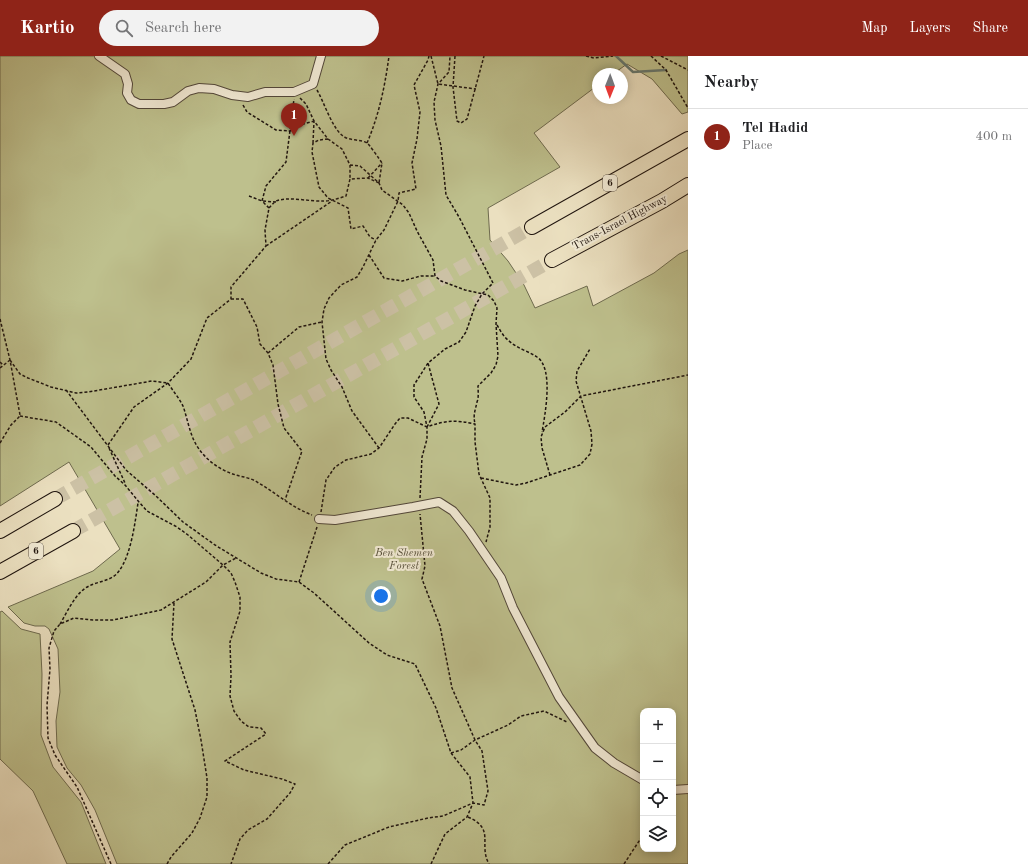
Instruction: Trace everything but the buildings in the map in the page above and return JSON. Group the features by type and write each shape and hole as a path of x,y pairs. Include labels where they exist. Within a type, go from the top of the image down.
{"highway":[{"name":"6","path":"532,228 688,139"},
{"name":"Trans-Israel Highway","path":"552,260 688,186"},
{"path":"0,531 55,499"},
{"name":"6","path":"0,572 73,531"}],"street":[{"path":"99,56 125,74 128,84 127,93 131,100 139,104 164,104 173,102 188,92 199,88 214,89 232,96 248,96 265,92 294,92 313,84 321,56"},
{"path":"319,519 335,520 439,502 453,510 501,578 513,608 559,697 596,748 614,763 640,778"},
{"path":"676,790 688,789"}],"path":[{"path":"367,143 376,122 386,81 389,56"},
{"path":"328,864 345,845 389,827 443,816 474,803 484,806 488,790 482,751 475,740 452,688 440,626 422,579 425,566 419,506 422,457 427,439 427,427 424,412 414,397 414,384 428,363 445,349 459,342 466,332 475,306 482,294 493,283 446,195 441,146 435,120 434,102 438,84 430,56"},
{"path":"379,448 352,411 342,387 326,359 322,322 324,308 329,298 341,285 357,277 376,240 384,230 398,201 399,193 416,189 412,163 417,139 420,112 414,85 430,56"},
{"path":"438,84 449,72 450,56"},
{"path":"454,56 453,86 457,121 461,123 467,119 484,56"},
{"path":"586,56 594,58 613,56"},
{"path":"651,56 666,70 688,108"},
{"path":"661,56 688,70"},
{"path":"313,84 324,102 333,123 343,136 367,143 382,163 379,184"},
{"path":"438,84 476,89"},
{"path":"249,196 262,201 276,202 295,199 326,202 346,196 350,179 350,165 342,149 328,139 314,121 306,104 294,92"},
{"path":"262,201 266,186 286,162 294,92"},
{"path":"238,96 247,112 276,130 290,131 300,125 314,121"},
{"path":"314,121 312,152 318,173 319,187 328,198 348,208 351,229 363,226 370,236 376,240"},
{"path":"313,143 319,140 328,139"},
{"path":"350,179 368,178 382,163"},
{"path":"350,165 360,166 379,184 382,190 403,205 409,213 433,260 435,276"},
{"path":"368,178 379,184"},
{"path":"231,299 231,287 266,246 334,200"},
{"path":"262,201 269,208"},
{"path":"266,246 265,230 269,208 276,202"},
{"path":"369,255 384,278 402,281 421,276 435,276 441,281 465,290 488,295 494,301 497,308 496,324 498,356 496,365 491,373 478,386 478,402 474,416 475,442 479,474 490,498 490,531 482,550"},
{"path":"108,445 134,407 168,383 191,359 207,318 231,299 243,299 257,327 260,344 268,353 273,366 278,404 284,428 302,451 285,501"},
{"path":"0,319 10,360 20,416"},
{"path":"268,353 299,327 322,322"},
{"path":"496,324 507,340 539,358 544,366 548,389 541,437 542,448 550,475"},
{"path":"481,478 516,485 526,483 580,465 590,454 592,444 591,431 576,381 577,371 590,349"},
{"path":"0,368 10,360"},
{"path":"10,360 20,374 51,387 76,393 152,381 168,383 179,399 198,449 206,458 217,467 255,480 285,501 319,519"},
{"path":"0,362 3,365"},
{"path":"427,427 439,404 428,363"},
{"path":"541,437 545,427 566,412 581,396 688,375"},
{"path":"66,390 126,470 183,522 215,546 261,573 276,579 299,582 314,593 369,642 387,654 415,664 436,708 452,753 470,777 474,803 467,817 445,834 430,864"},
{"path":"0,443 11,425 20,416"},
{"path":"20,416 56,422 91,447 138,502 147,510 188,535 223,564 235,582 240,597 240,611 230,642 230,696 234,711 241,721 249,727 261,728 266,734 225,761 244,770 282,779 295,784 267,819 248,830 240,839 231,864"},
{"path":"299,582 319,519 326,480 335,467 346,460 371,454 379,448 400,418 408,418 427,427 447,421 475,424"},
{"path":"108,445 125,485"},
{"path":"111,864 77,787 55,755 48,738 50,670 49,648 54,631 79,593 90,585 104,582 119,572 125,562 133,533 138,502"},
{"path":"60,624 74,618 113,620 161,610 206,582 223,564 236,558"},
{"path":"167,864 171,857 192,833 200,818 207,797 207,778 195,710 172,639 174,603"},
{"path":"452,753 461,750 475,740 508,725 521,716 544,711 582,729"},
{"path":"467,817 479,822 484,831 487,859 489,864"},
{"path":"624,864 640,840"}],"green space":[{"name":"Ben Shemen Forest","path":"0,56 688,56 688,112 682,114 652,79 627,64 621,68 592,68 592,90 534,133 560,167 488,208 490,240 508,261 524,285 535,308 587,286 593,306 654,273 679,254 688,250 688,864 117,864 95,810 81,785 67,768 57,747 56,721 60,692 58,649 49,629 45,626 35,626 24,623 8,607 93,571 120,549 69,462 0,506"},
{"path":"2,611 21,629 40,634 42,674 41,735 53,767 81,802 106,864 67,864 33,791 0,759 0,612"}],"waterway":[{"path":"616,56 633,72 666,70"}],"tunnel":[{"path":"55,499 532,227"},
{"path":"73,531 552,260"}],"place":[{"name":"Tel Hadid","path":"294,136"}]}
